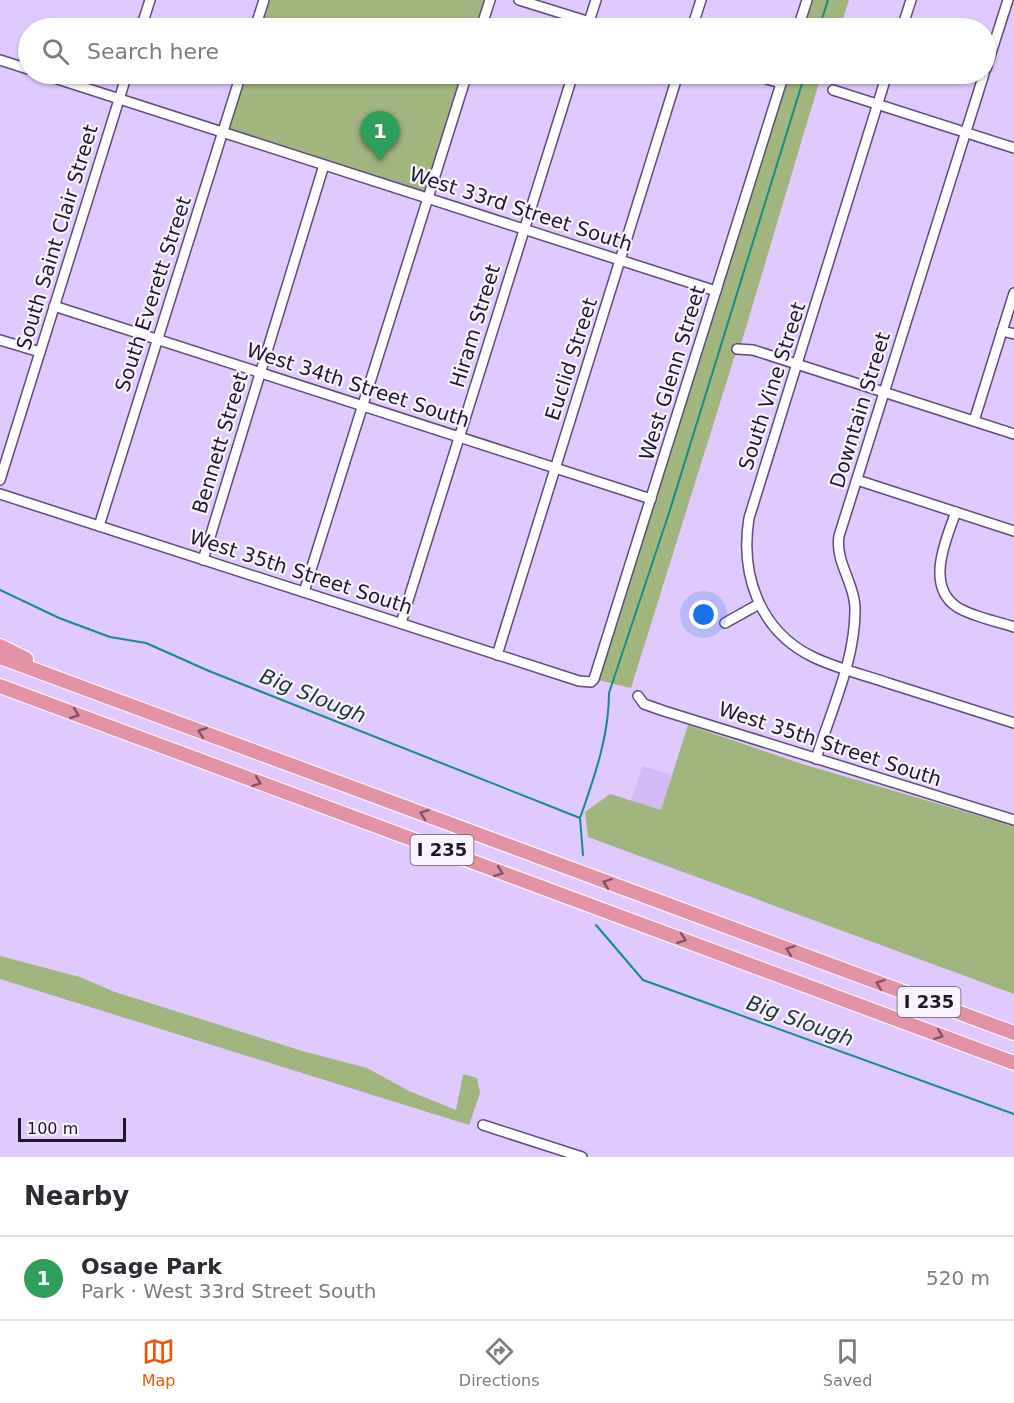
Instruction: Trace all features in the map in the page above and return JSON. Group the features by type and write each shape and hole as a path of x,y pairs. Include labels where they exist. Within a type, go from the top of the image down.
{"highway":[{"path":"0,646 81,687"},
{"name":"I 235","path":"0,657 1014,1034"},
{"name":"I 235","path":"0,686 1014,1063"},
{"path":"0,693 46,704"}],"street":[{"path":"144,18 150,0"},
{"path":"258,18 264,0"},
{"path":"485,18 490,0"},
{"path":"519,0 569,18"},
{"path":"590,18 596,0"},
{"path":"695,18 701,0"},
{"path":"801,18 807,0"},
{"path":"905,18 911,0"},
{"path":"996,38 1008,0"},
{"path":"0,60 18,66"},
{"name":"West 33rd Street South","path":"74,84 716,291"},
{"name":"South Saint Clair Street","path":"0,480 124,84"},
{"name":"South Everett Street","path":"99,526 238,84"},
{"path":"304,592 464,84"},
{"name":"Hiram Street","path":"400,623 570,84"},
{"name":"Euclid Street","path":"498,655 675,84"},
{"name":"West Glenn Street","path":"591,682 594,679 781,84"},
{"name":"South Vine Street","path":"884,84 747,528 747,568 759,604 772,624 796,647 814,658 1014,723"},
{"name":"Downtain Street","path":"816,759 853,637 855,605 838,549 841,530 981,84"},
{"path":"833,90 1014,148"},
{"name":"Bennett Street","path":"203,560 324,165"},
{"path":"974,421 1014,293"},
{"name":"West 34th Street South","path":"54,306 651,499"},
{"path":"1002,331 1014,334"},
{"path":"0,340 40,352"},
{"path":"737,349 753,351 1014,434"},
{"path":"857,480 1014,531"},
{"name":"West 35th Street South","path":"0,494 584,683 591,682"},
{"path":"956,512 942,557 939,577 944,590 958,608 1014,627"},
{"path":"725,623 759,604"},
{"name":"West 35th Street South","path":"638,696 650,706 1014,820"},
{"path":"483,1125 582,1157"}],"shaded area":[{"path":"642,766 672,775 661,810 631,801"}],"green space":[{"path":"267,0 484,0 479,18 261,18"},
{"path":"811,0 849,0 843,18 805,18"},
{"path":"241,84 458,84 424,193 227,129"},
{"path":"785,84 820,84 741,344 734,358 631,688 598,680"},
{"path":"688,725 802,764 1014,826 1014,994 588,837 585,812 610,794 661,810"},
{"path":"0,956 80,977 115,992 302,1051 367,1068 409,1091 456,1110 463,1074 477,1078 480,1093 469,1125 0,979"}],"waterway":[{"path":"822,18 828,0"},
{"path":"580,818 604,741 609,693 669,513 802,84"},
{"name":"Big Slough","path":"0,590 59,618 110,637 146,643 209,671 580,818 583,855"},
{"name":"Big Slough","path":"596,925 643,980 1014,1114"}],"place":[{"name":"Osage Park","path":"380,161"}]}
